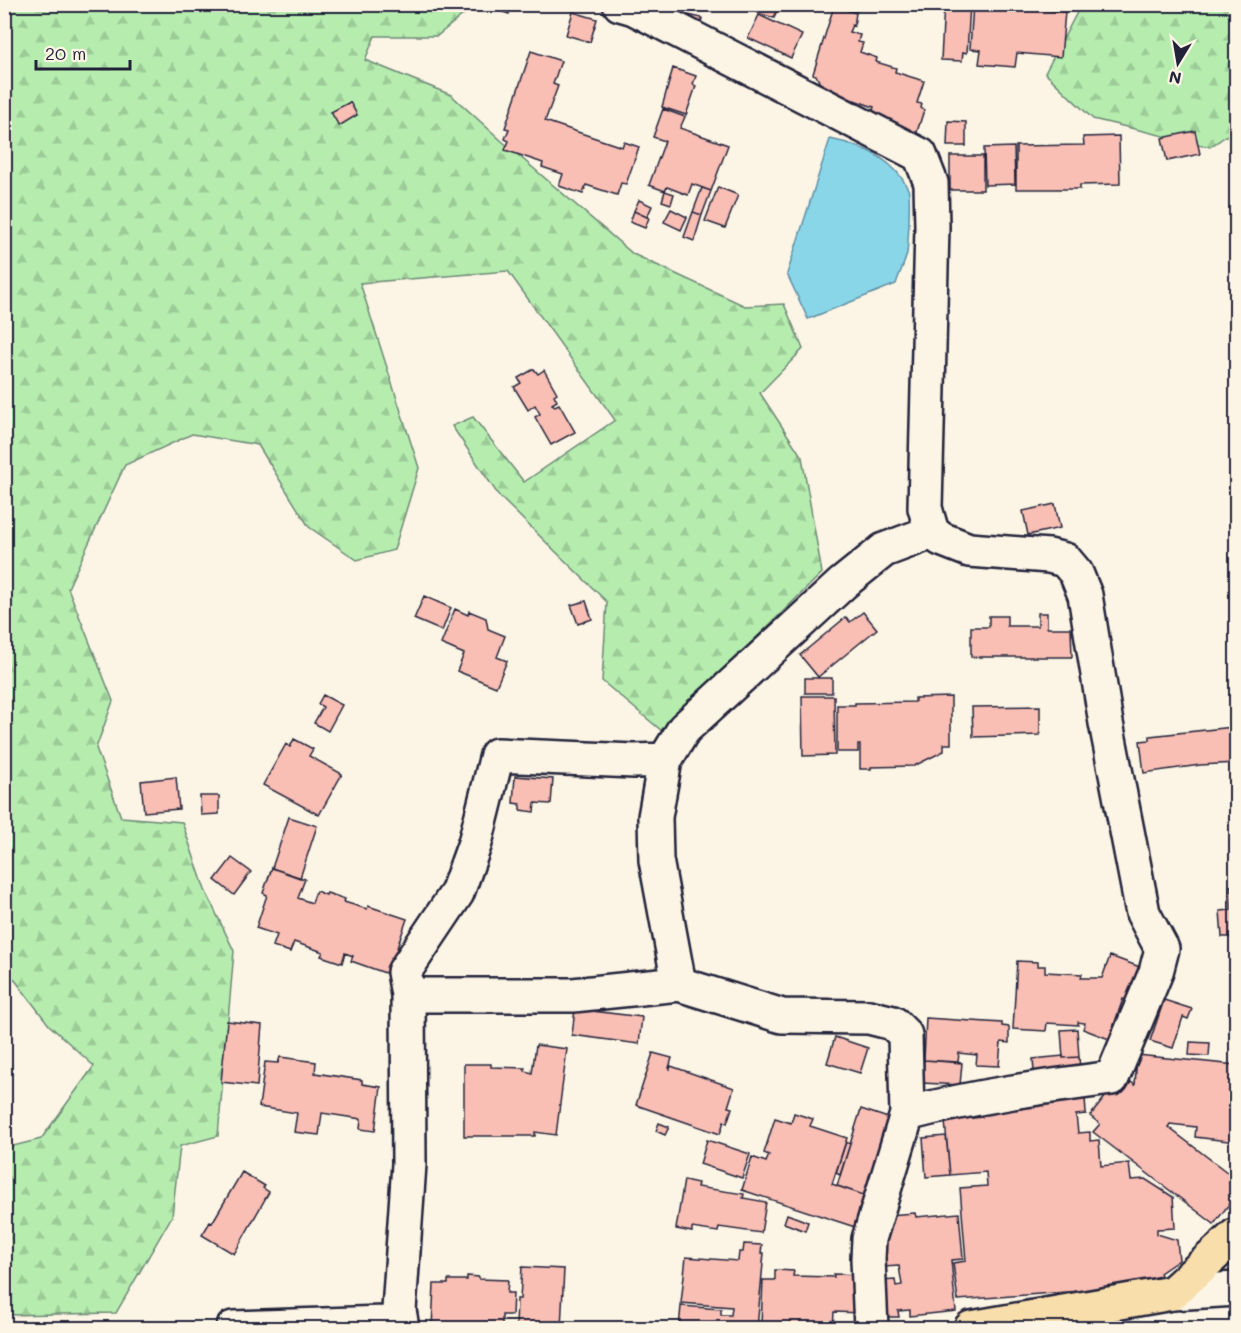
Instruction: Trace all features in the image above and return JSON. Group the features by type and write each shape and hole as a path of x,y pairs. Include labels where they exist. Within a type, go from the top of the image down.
{"main road":[{"path":"971,1329 1172,1293 1236,1235"}],"street":[{"path":"620,4 634,8 920,155 931,183 932,227 925,508 932,532 969,550 1048,556 1065,560 1076,573 1085,595 1106,723 1143,913 1162,949 1156,972 1112,1078 946,1103 907,1114"},
{"path":"679,984 656,860 655,817 665,760 684,729 843,583 884,550 932,532"},
{"path":"402,1329 399,1310 409,1164 408,995 404,972 457,893 475,843 497,755 634,762 665,760"},
{"path":"408,995 573,995 679,984 782,1016 869,1017 893,1023 904,1035 907,1114 869,1239 871,1329"},
{"path":"1172,1293 1236,1289"},
{"path":"233,1329 384,1323 397,1329"}],"green space":[{"path":"5,5 475,5 437,36 375,36 365,60 451,95 633,254 745,306 784,304 803,349 760,393 802,457 822,573 662,731 602,681 607,602 499,496 452,426 473,417 524,482 615,420 508,271 360,283 419,468 394,550 357,560 309,527 258,445 192,434 125,465 68,588 113,701 96,748 121,817 182,822 205,890 234,951 218,1136 180,1146 172,1216 116,1313 5,1315 5,1148 41,1139 94,1066 49,1025 5,967"},
{"path":"1081,5 1236,5 1236,129 1210,147 1093,119 1045,73"}],"water":[{"path":"830,139 865,149 885,161 902,178 909,193 907,253 896,284 808,319 787,274"}],"building":[{"path":"488,4 512,4 509,14 488,7"},
{"path":"761,4 779,4 774,18 758,13"},
{"path":"836,4 859,4 857,11"},
{"path":"944,4 970,4 967,53 963,52 962,61 941,60"},
{"path":"973,4 1039,7 1039,9 1065,12 1061,57 1017,53 1015,67 979,64 981,50 970,49"},
{"path":"834,6 856,13 854,26 852,25 849,32 860,35 858,42 863,43 860,52 877,58 876,62 896,68 895,72 924,81 917,103 922,104 921,108 924,110 916,135 895,129 897,123 877,117 872,113 874,107 854,100 852,107 824,92 816,75 813,74"},
{"path":"573,12 597,19 590,42 566,35"},
{"path":"675,12 702,18 700,29"},
{"path":"759,15 802,35 791,58 748,38"},
{"path":"531,51 561,61 553,84 558,86 545,121 622,147 624,142 639,147 626,184 621,183 617,195 586,185 583,194 559,186 563,174 542,167 543,163 505,150 509,141 505,139 509,129 505,128"},
{"path":"673,68 696,76 693,84 696,86 686,115 662,107"},
{"path":"350,102 357,115 339,126 331,112"},
{"path":"663,109 685,117 680,128 728,145 711,191 692,184 688,195 667,187 665,191 649,185 665,141 653,137"},
{"path":"948,121 966,122 966,146 947,146"},
{"path":"1195,131 1200,154 1167,161 1162,138"},
{"path":"1119,136 1120,184 1080,185 1080,189 1016,189 1016,146 1084,145 1083,137"},
{"path":"1014,147 1015,184 985,185 984,148"},
{"path":"950,156 983,156 983,190 950,190"},
{"path":"718,187 738,195 725,228 705,221"},
{"path":"702,188 711,191 702,215 693,212"},
{"path":"665,191 674,194 671,204 662,201"},
{"path":"639,200 652,206 647,217 634,211"},
{"path":"671,209 687,217 681,230 664,222"},
{"path":"634,211 649,218 645,228 630,222"},
{"path":"693,212 702,215 694,241 684,237"},
{"path":"534,369 538,374 544,370 557,393 554,395 557,401 552,404 555,406 559,404 575,432 551,445 535,417 540,414 535,405 528,410 514,387 521,383 518,378"},
{"path":"1055,504 1060,528 1028,535 1023,511"},
{"path":"424,596 451,608 442,631 414,619"},
{"path":"586,601 592,619 578,624 571,605"},
{"path":"455,609 468,615 469,611 486,618 488,629 505,636 497,657 507,661 496,687 457,671 464,654 441,644"},
{"path":"863,612 877,629 818,677 800,655 846,617 850,622"},
{"path":"1038,613 1047,613 1047,628 1071,628 1072,657 971,657 971,627 989,627 989,616 1007,616 1007,626 1038,626"},
{"path":"805,678 832,678 832,693 805,693"},
{"path":"323,695 342,705 328,731 314,723 323,707 318,704"},
{"path":"802,696 834,696 835,755 803,756"},
{"path":"951,697 951,744 944,744 944,751 914,766 860,769 860,745 858,745 858,752 837,752 837,705 915,702 915,698"},
{"path":"1040,706 1040,735 973,737 972,707"},
{"path":"1232,712 1236,712 1236,763 1200,765 1144,773 1140,741 1150,740 1150,736 1233,727"},
{"path":"294,739 313,749 309,756 342,774 319,815 263,785 286,744 290,747"},
{"path":"515,776 553,779 551,804 535,803 534,812 520,810 520,804 513,803"},
{"path":"176,777 179,809 144,812 141,781"},
{"path":"200,796 219,796 219,814 201,815"},
{"path":"289,817 317,826 300,878 272,868"},
{"path":"232,858 251,872 234,895 215,880"},
{"path":"272,868 305,879 298,898 312,903 316,891 326,895 327,893 345,899 344,902 367,909 368,906 407,919 388,974 351,961 353,956 345,953 342,963 321,956 323,952 294,942 290,952 273,946 277,935 256,928 267,895 263,893"},
{"path":"1236,885 1236,942 1232,943 1232,937 1222,937 1220,911 1231,910 1230,886"},
{"path":"1110,956 1148,970 1135,1004 1123,999 1109,1039 1083,1029 1085,1023 1078,1022 1078,1025 1047,1023 1046,1031 1013,1029 1017,961 1038,962 1038,966 1045,966 1045,972 1082,974 1081,978 1102,978"},
{"path":"1164,1000 1192,1009 1188,1019 1183,1017 1173,1048 1150,1041"},
{"path":"575,1009 642,1017 639,1044 572,1035"},
{"path":"926,1018 1002,1023 1002,1026 1009,1027 1009,1043 1001,1042 999,1066 976,1065 977,1055 959,1053 958,1062 924,1060"},
{"path":"227,1021 262,1025 257,1086 221,1082"},
{"path":"1077,1029 1079,1057 1063,1058 1061,1030"},
{"path":"835,1037 868,1048 860,1073 827,1063"},
{"path":"1190,1042 1210,1043 1209,1056 1189,1055"},
{"path":"536,1045 567,1049 556,1135 535,1132 535,1136 464,1136 464,1064 525,1068 525,1071 532,1073"},
{"path":"653,1053 672,1058 670,1069 671,1066 734,1088 728,1107 732,1108 727,1123 724,1121 720,1134 636,1105"},
{"path":"1137,1055 1236,1065 1236,1142 1195,1137 1196,1127 1170,1124 1168,1127 1236,1179 1236,1195 1214,1224 1093,1132 1100,1124 1090,1116 1114,1086 1123,1093 1131,1082 1135,1085"},
{"path":"1063,1056 1063,1058 1079,1057 1081,1080 1035,1084 1033,1059"},
{"path":"280,1057 316,1062 315,1073 362,1080 362,1084 381,1087 375,1131 360,1129 361,1119 322,1113 319,1135 294,1132 297,1113 259,1107 265,1062 278,1063"},
{"path":"924,1060 962,1063 960,1085 922,1083"},
{"path":"1085,1098 1086,1114 1076,1115 1078,1133 1090,1132 1090,1141 1099,1140 1101,1166 1129,1163 1131,1180 1145,1179 1173,1197 1175,1228 1157,1229 1157,1234 1177,1240 1179,1260 1160,1273 1161,1275 1134,1287 958,1300 953,1263 966,1261 960,1188 987,1186 986,1172 950,1175 945,1121 982,1117 981,1106"},
{"path":"861,1109 897,1121 872,1198 837,1186"},
{"path":"794,1113 813,1119 810,1126 847,1138 832,1184 872,1198 861,1229 742,1190 752,1157 766,1162 769,1155 764,1153 775,1118 791,1123"},
{"path":"659,1123 669,1127 665,1135 656,1131"},
{"path":"946,1136 950,1175 926,1177 923,1138"},
{"path":"707,1140 750,1154 742,1178 700,1164"},
{"path":"846,1142 850,1144 840,1175 836,1173"},
{"path":"242,1172 265,1186 263,1188 269,1192 234,1254 202,1235 210,1222 212,1223"},
{"path":"684,1180 698,1183 697,1187 744,1194 743,1198 766,1202 761,1233 719,1227 718,1232 692,1228 692,1232 676,1229"},
{"path":"915,1213 916,1217 959,1213 963,1259 951,1260 956,1311 910,1316 910,1310 898,1311 899,1317 880,1317 880,1281 895,1280 896,1286 902,1285 899,1266 883,1267 883,1228 888,1215"},
{"path":"787,1214 808,1222 805,1231 784,1223"},
{"path":"744,1244 762,1245 761,1253 764,1253 757,1328 679,1328 681,1306 721,1309 721,1315 731,1315 732,1307 681,1303 686,1257 738,1261 739,1252 743,1252"},
{"path":"522,1267 564,1269 561,1328 516,1328 517,1299 520,1299"},
{"path":"775,1270 794,1271 793,1276 865,1275 864,1313 834,1312 833,1328 761,1325 763,1280 775,1280"},
{"path":"467,1276 479,1277 479,1279 508,1280 507,1293 513,1293 512,1315 502,1315 502,1328 432,1328 434,1284 448,1284 448,1280 467,1280"},
{"path":"1155,1325 1172,1326 1172,1328 1154,1328"}]}
